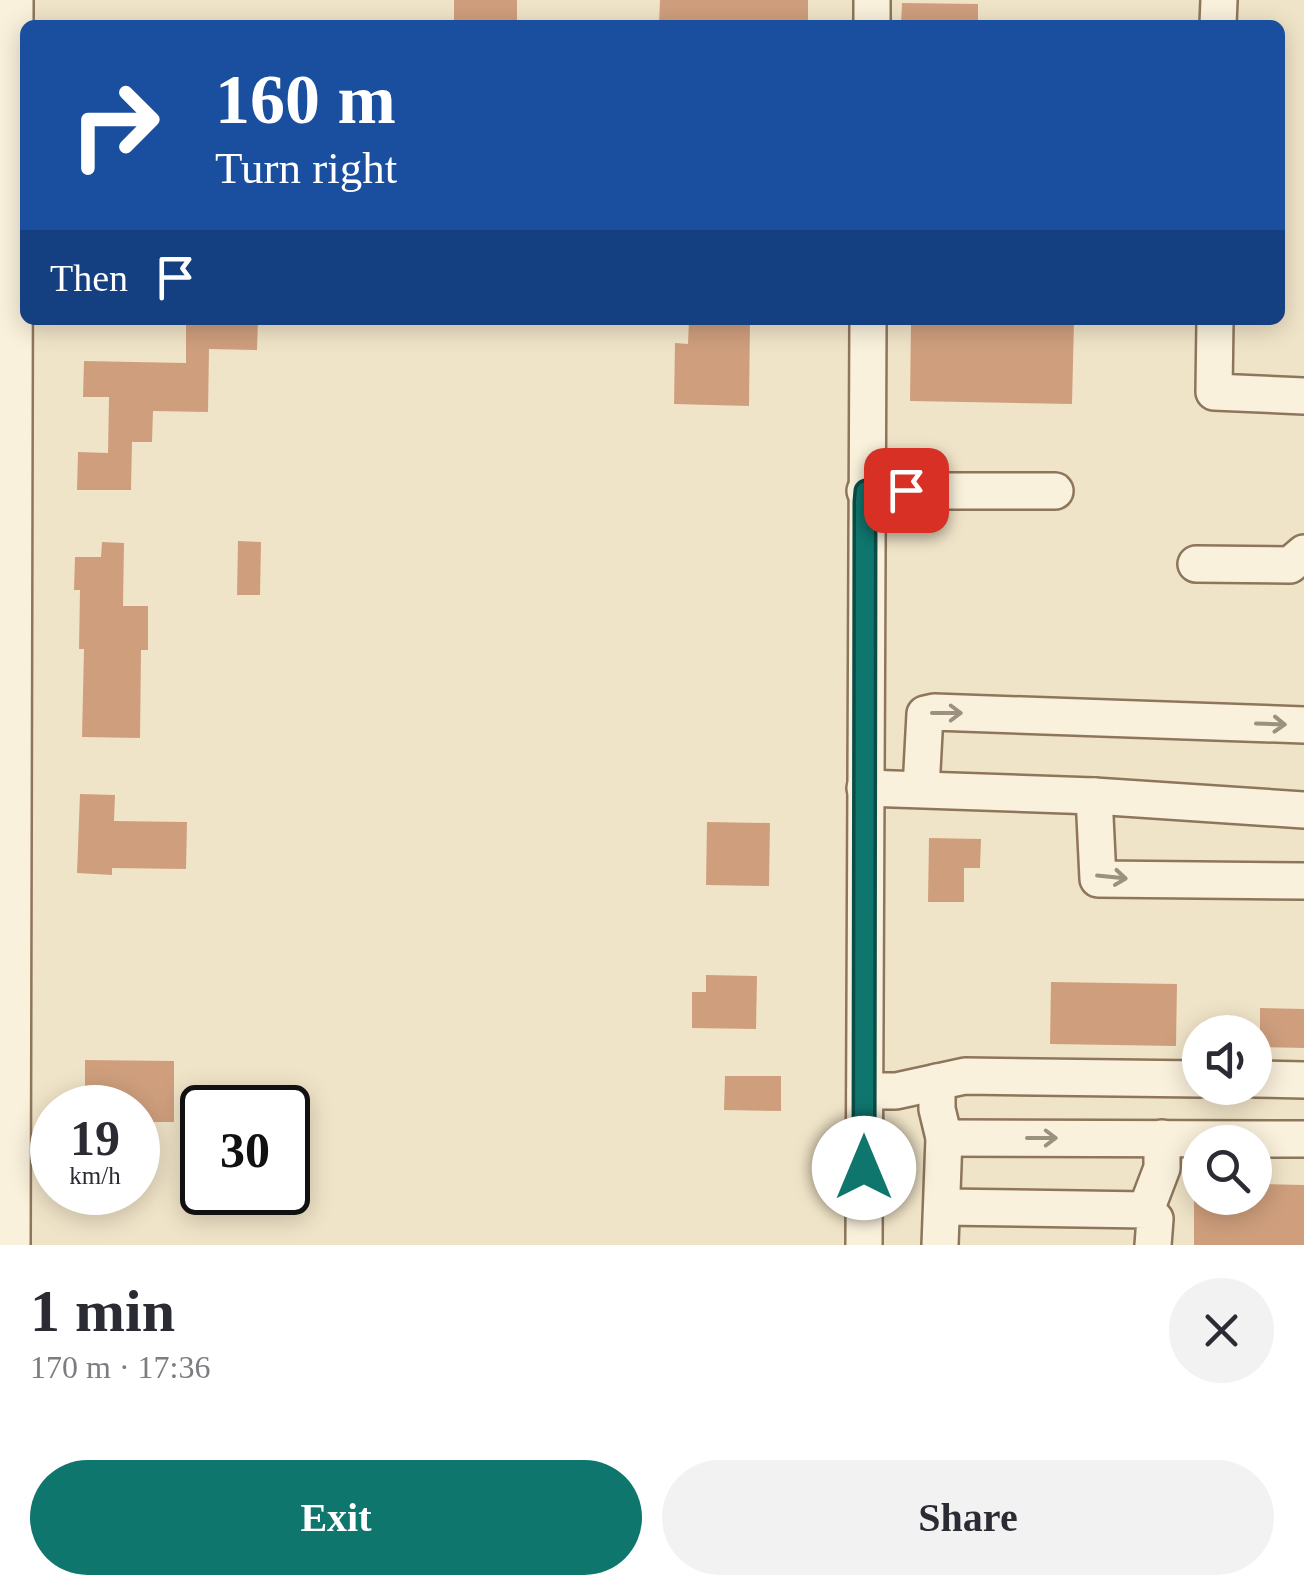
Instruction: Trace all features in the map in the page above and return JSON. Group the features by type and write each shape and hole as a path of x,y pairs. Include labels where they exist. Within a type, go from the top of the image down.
{"street":[{"path":"12,1245 15,0"},
{"path":"864,1245 868,325"},
{"path":"1215,325 1214,392 1304,396"},
{"path":"866,491 1054,491"},
{"path":"1196,564 1290,565 1304,553"},
{"path":"922,790 924,714 934,712 1304,726"},
{"path":"865,788 1094,796 1304,810"},
{"path":"1094,796 1098,878 1304,881"},
{"path":"864,1091 896,1091 965,1076 1182,1079"},
{"path":"1272,1080 1304,1080"},
{"path":"938,1082 937,1109 944,1138 940,1245"},
{"path":"944,1138 1304,1138"},
{"path":"1146,1210 1162,1168 1162,1138"},
{"path":"942,1207 1146,1210 1155,1219 1154,1245"}],"building":[{"path":"454,0 517,0 517,20 454,20"},
{"path":"660,0 808,0 808,20 659,20"},
{"path":"902,3 978,4 978,20 901,20"},
{"path":"186,325 258,325 257,350 209,349 208,412 153,411 152,442 132,442 131,490 77,490 78,452 108,453 109,397 83,397 84,361 186,363"},
{"path":"689,325 750,325 749,406 674,404 675,343 688,344"},
{"path":"911,325 1074,325 1072,404 910,401"},
{"path":"238,541 261,542 260,595 237,595"},
{"path":"102,542 124,543 123,606 148,606 148,650 141,650 140,738 82,737 84,649 79,649 80,590 74,590 75,557 101,557"},
{"path":"80,794 115,795 114,821 187,822 186,869 112,868 112,875 77,873"},
{"path":"707,822 770,823 769,886 706,885"},
{"path":"929,838 981,839 980,868 964,868 964,902 928,902"},
{"path":"706,975 757,976 756,1029 692,1028 692,992 706,992"},
{"path":"1051,982 1177,984 1176,1046 1050,1044"},
{"path":"1260,1008 1304,1009 1304,1048 1272,1047 1272,1015 1260,1015"},
{"path":"85,1060 174,1061 174,1122 160,1122 160,1085 85,1085"},
{"path":"725,1076 781,1076 781,1111 724,1110"},
{"path":"1272,1184 1304,1185 1304,1245 1194,1245 1194,1215 1272,1215"}],"route":[{"path":"864,1168 865,502 866,491 906,490"}]}
